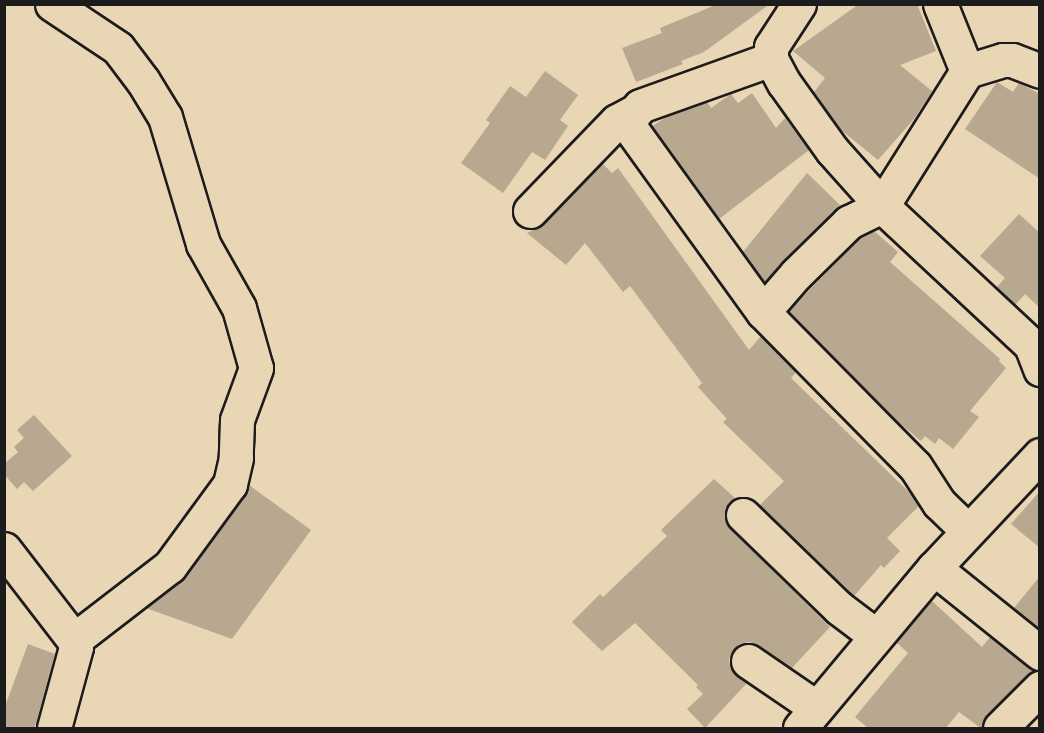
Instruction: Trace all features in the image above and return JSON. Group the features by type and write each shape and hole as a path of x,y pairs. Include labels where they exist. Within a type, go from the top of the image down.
{"street":[{"path":"52,4 118,48 143,81 165,117 203,244 239,308 256,368 237,420 236,458 230,484 170,566 74,640"},
{"path":"799,4 771,47 771,59 784,82 832,150 882,206 1031,345 1040,369"},
{"path":"940,4 967,71"},
{"path":"530,211 617,121 640,106 771,59"},
{"path":"763,312 849,222 882,206 967,71 1003,60 1012,60 1040,71"},
{"path":"634,112 629,126 763,312 915,466 939,503 965,528"},
{"path":"748,661 781,685 810,714 874,634 934,568 965,528 1040,455"},
{"path":"743,514 839,608 874,634"},
{"path":"4,549 74,640 76,647 54,729"},
{"path":"934,568 1040,653"},
{"path":"1000,729 1040,688"}],"building":[{"path":"718,4 770,4 704,52 681,61 683,64 636,82 622,48 662,33 660,28"},
{"path":"859,4 917,4 936,51 900,65 932,91 914,119 878,160 841,130 814,92 825,78 793,51"},
{"path":"545,71 578,95 560,120 568,126 545,160 532,152 503,193 461,163 490,123 486,120 510,86 526,97"},
{"path":"997,82 1013,92 1019,83 1040,94 1040,179 965,129"},
{"path":"752,93 776,128 785,118 809,150 719,219 652,126 670,115 707,102 711,108 731,94 738,103"},
{"path":"602,163 612,173 618,168 749,350 761,336 796,372 791,378 910,493 919,506 887,538 900,551 884,568 881,565 854,596 760,505 784,481 723,422 727,419 698,387 702,383 630,286 623,292 585,243 566,265 527,233 543,224"},
{"path":"807,173 840,205 765,282 743,252"},
{"path":"1019,214 1040,233 1040,308 1025,294 1015,305 997,287 1005,278 980,256"},
{"path":"874,231 898,252 890,262 1000,359 999,361 1006,368 970,411 979,417 953,449 939,438 935,444 925,436 921,441 898,422 789,311 860,238"},
{"path":"34,415 72,456 33,491 24,482 17,489 4,474 4,464 18,452 14,447 24,438 17,430"},
{"path":"714,479 735,498 729,502 725,511 725,520 730,528 830,627 792,668 758,645 749,642 739,644 732,651 729,659 731,669 747,683 705,728 687,709 703,694 696,687 698,685 635,623 602,651 572,622 600,594 603,597 667,536 661,530"},
{"path":"249,485 311,530 232,639 146,608 185,577 245,495"},
{"path":"1040,491 1040,548 1011,524"},
{"path":"1040,576 1040,629 1014,608"},
{"path":"931,600 982,647 990,637 1034,670 987,715 982,729 959,712 945,729 869,729 855,717 908,653 896,642"},
{"path":"28,644 55,654 36,724 34,729 4,729 4,709"}]}
